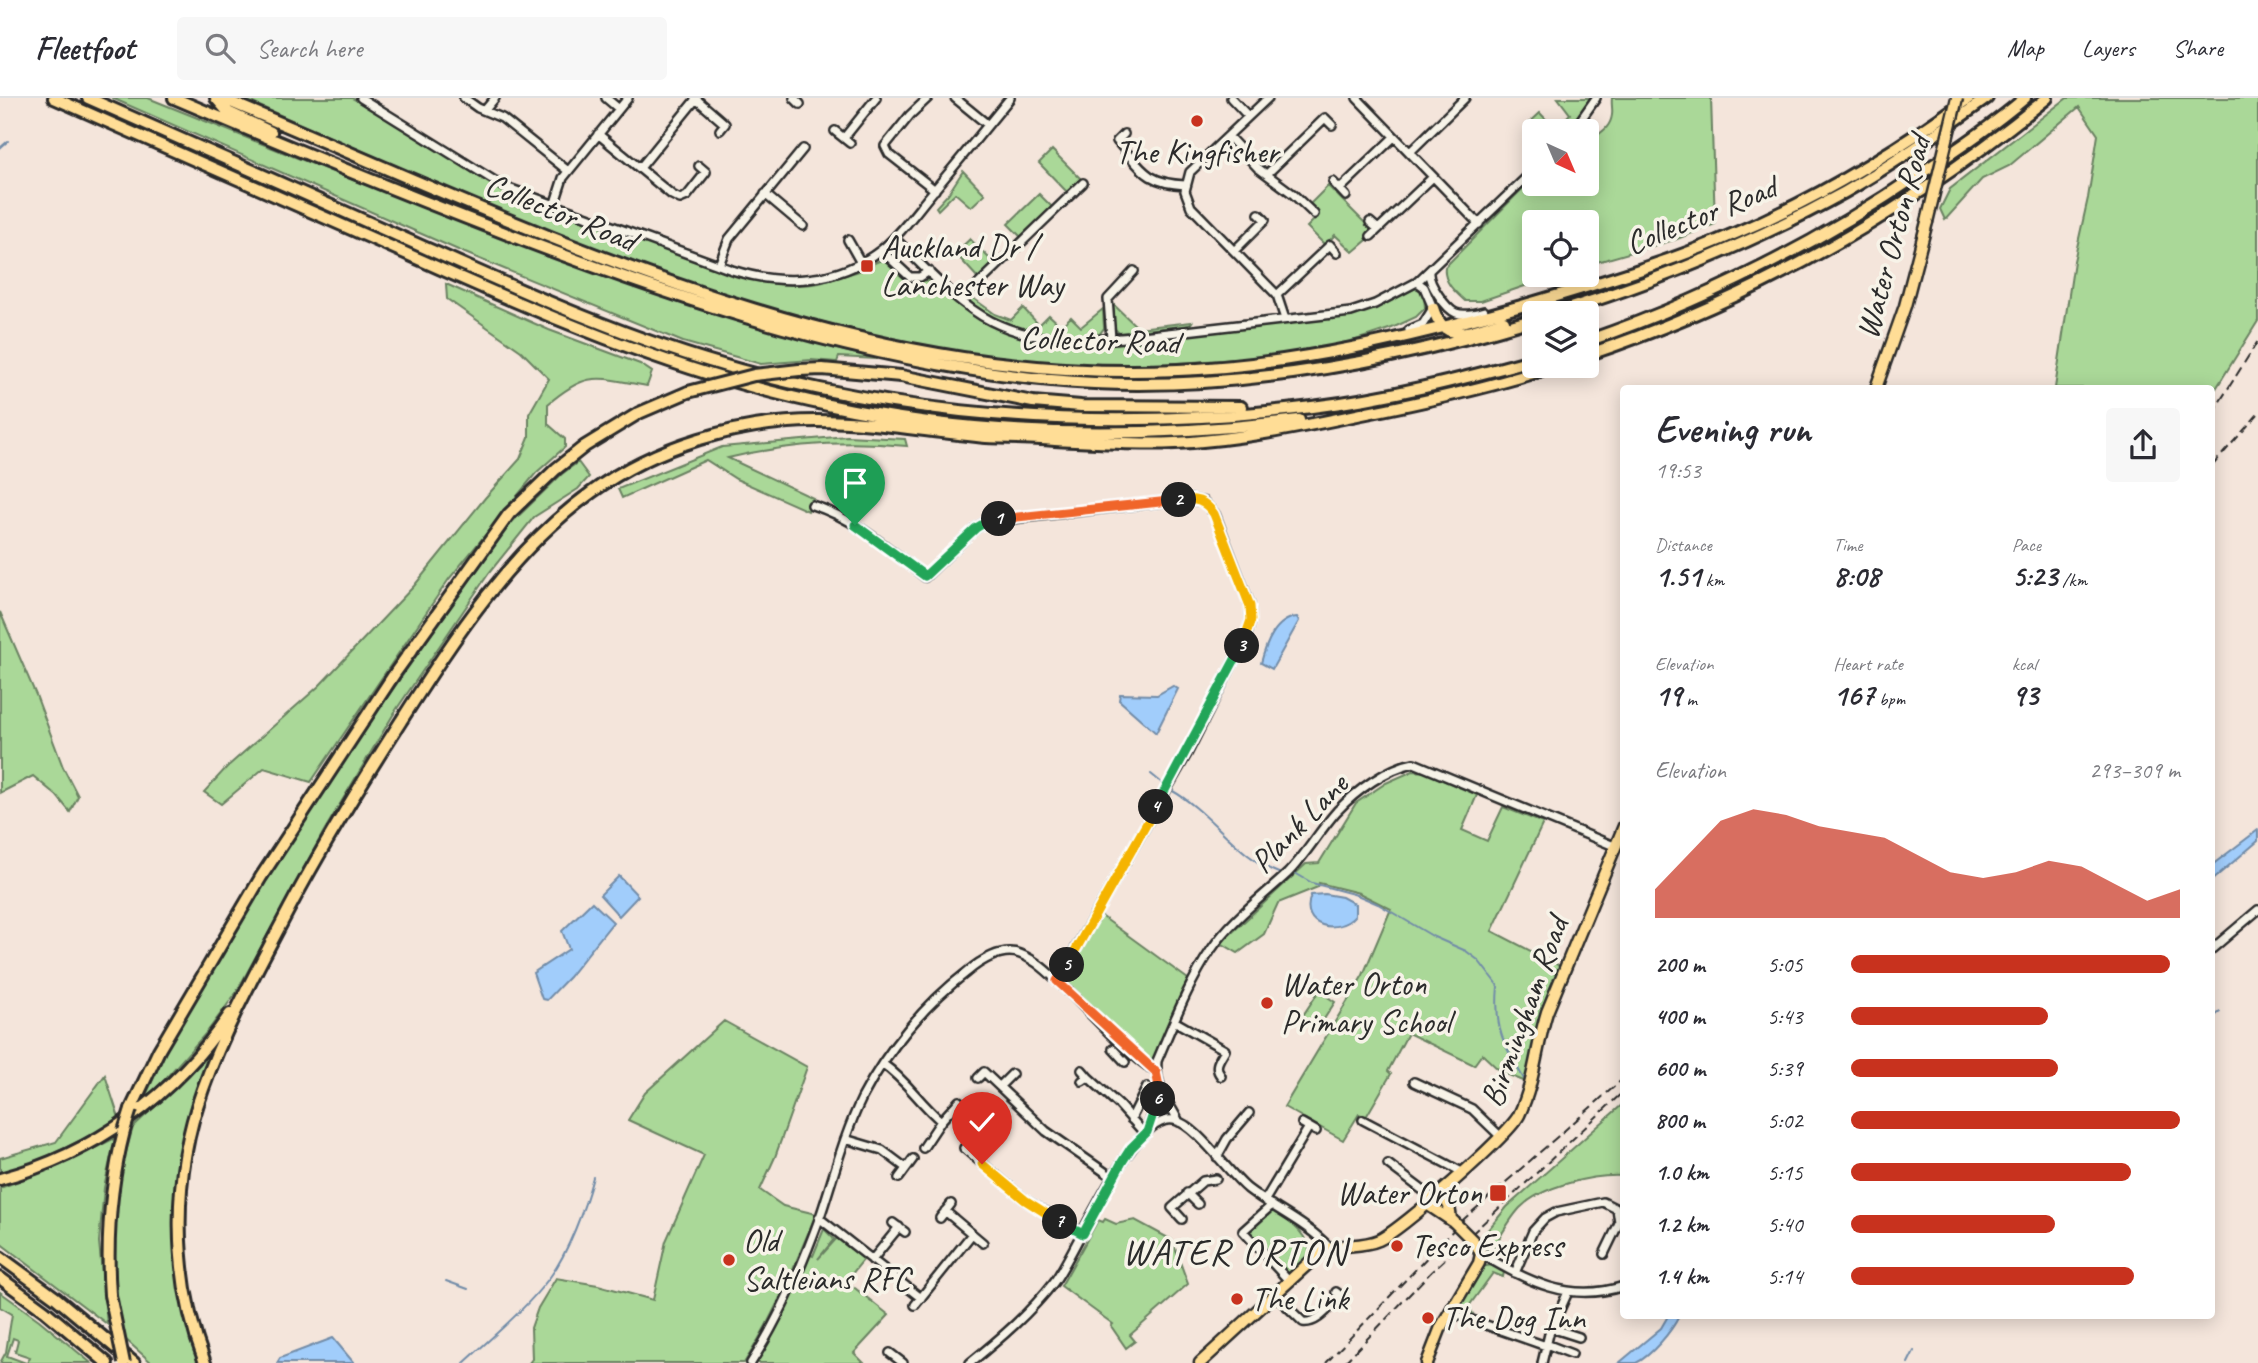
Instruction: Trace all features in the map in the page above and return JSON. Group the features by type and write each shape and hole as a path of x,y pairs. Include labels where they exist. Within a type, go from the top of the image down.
{"highway":[{"path":"54,98 613,343 722,379 828,405 972,426 1018,430 1146,433 1257,425 1378,411"},
{"path":"88,98 493,280 621,331 737,369 831,391 897,403 1019,417 1183,419 1314,407 1428,386 1522,362"},
{"name":"Collector Road","path":"174,98 361,178 622,277 780,329 913,360 1053,380 1166,383 1235,380 1389,357 1522,322"},
{"path":"218,98 228,112 324,156 361,178"},
{"name":"Collector Road","path":"218,98 627,268 740,306 858,338 980,360 1056,369 1115,371 1235,366 1328,353 1442,327 1583,288 1688,253 1738,233 1845,180 1920,134 1969,98"},
{"name":"Collector Road","path":"1589,301 1690,266 1794,219 1847,191 1924,144 1987,98"},
{"path":"1599,336 1714,291 1772,264 1843,225 1960,147 2025,98"},
{"path":"1599,351 1641,336 1760,285 1869,225 1956,168 2047,98"},
{"path":"1433,308 1442,327 1449,332 1522,319"},
{"path":"124,1363 110,1294 109,1210 124,1131 131,1109 159,1050 261,877 395,673 509,514 556,469 585,446 639,414 688,392 754,375 799,370 822,369 901,376 1033,402 1082,406 1314,407"},
{"path":"205,1363 184,1285 179,1213 184,1165 193,1120 217,1055 300,889 356,790 418,695 498,580 521,553 551,524 594,490 634,467 694,441 784,422 883,425 990,437 1175,443 1262,434 1460,395 1522,376"},
{"path":"0,1179 73,1152 133,1117 201,1054 229,1016 261,964"},
{"path":"0,1257 56,1298 134,1363"},
{"path":"0,1278 45,1311 107,1363"}],"main road":[{"name":"Water Orton Road","path":"1877,385 1905,306 1957,98"},
{"name":"Birmingham Road","path":"1330,1248 1380,1240 1434,1198 1517,1120 1531,1086 1546,1012 1620,834"},
{"path":"1434,1198 1449,1206 1453,1221"},
{"path":"1427,1363 1436,1337 1477,1267 1481,1254 1476,1244 1434,1198"},
{"path":"1199,1363 1317,1255 1330,1248"}],"street":[{"path":"234,98 245,108"},
{"path":"361,98 495,182 719,265 756,277 789,281 826,276 861,263 881,250 894,238 1010,98"},
{"path":"464,98 478,108 502,118 568,171"},
{"path":"485,110 495,98"},
{"path":"606,98 619,109"},
{"path":"554,206 560,184 568,171 628,98"},
{"path":"835,131 847,140 876,98"},
{"path":"928,98 885,146 889,154 934,190"},
{"path":"955,98 988,125"},
{"path":"1231,98 1248,116"},
{"path":"1268,98 1191,172 1185,186 1191,207 1276,295 1285,319"},
{"path":"1357,98 1479,224"},
{"path":"1410,152 1465,98"},
{"path":"1582,119 1597,98"},
{"path":"640,168 696,99 725,124 720,130"},
{"path":"1267,174 1325,118 1332,125"},
{"path":"598,134 680,199 687,196 706,172 699,166"},
{"path":"1124,134 1117,141 1149,177 1166,184 1185,186"},
{"path":"1228,136 1314,214"},
{"path":"1340,189 1394,137"},
{"path":"719,265 729,239 803,149"},
{"path":"1371,236 1433,177"},
{"path":"1333,181 1346,196"},
{"path":"894,238 962,300 990,321 1026,334 1074,341 1111,339 1351,312 1375,304 1417,282 1522,182"},
{"path":"962,300 1083,183"},
{"path":"765,194 803,226"},
{"path":"1304,203 1311,196"},
{"path":"1234,251 1265,220 1259,214"},
{"path":"1370,222 1378,229"},
{"path":"848,240 861,263"},
{"path":"1276,295 1330,245 1337,253"},
{"path":"881,250 910,277 920,277 929,271"},
{"path":"1429,272 1429,281 1444,302 1456,313 1472,314 1688,253"},
{"path":"1111,339 1108,299 1134,271"},
{"path":"1328,353 1423,324 1433,308 1424,287 1417,282"},
{"path":"812,505 832,511 864,531 925,576 976,528 986,522 1189,499 1204,502 1214,514 1250,606 1251,620 1234,662 1147,825 1057,981"},
{"name":"Plank Lane","path":"1330,1248 1225,1171 1217,1157 1189,1128 1179,1122 1160,1091 1157,1061 1192,982 1209,953 1227,930 1289,872 1338,810 1369,785 1400,766 1414,763 1425,767 1614,845"},
{"path":"2215,946 2258,910"},
{"path":"751,1363 793,1284 819,1218 845,1139 863,1097 883,1063 922,1013 953,982 978,963 1012,951 1031,960 1156,1072"},
{"path":"1174,1021 1224,1049 1216,1065 1221,1076"},
{"path":"1119,1055 1126,1047"},
{"path":"883,1063 900,1075 923,1106 941,1121"},
{"path":"1082,1070 1085,1079 1146,1133"},
{"path":"978,1078 984,1072 1046,1131 1112,1177"},
{"path":"1000,1086 1012,1074"},
{"path":"1414,1082 1472,1109 1501,1137"},
{"path":"1131,1119 1147,1087"},
{"path":"1146,1133 1160,1091"},
{"path":"923,1147 959,1101"},
{"path":"1217,1157 1227,1139 1249,1113"},
{"path":"970,1363 1016,1325 1040,1300 1069,1260 1112,1177 1131,1148 1146,1133 1165,1121 1171,1119 1179,1122"},
{"path":"1363,1119 1462,1172"},
{"path":"1289,1281 1242,1231 1268,1202 1309,1127"},
{"path":"845,1139 882,1150 906,1168"},
{"path":"969,1149 1025,1200 1083,1234"},
{"path":"899,1178 913,1159"},
{"path":"1388,1164 1434,1198"},
{"path":"1182,1219 1172,1208 1203,1181 1216,1180"},
{"path":"1187,1193 1198,1204"},
{"path":"1515,1273 1532,1231 1542,1220 1556,1212 1603,1202 1616,1209 1620,1219 1604,1254"},
{"path":"951,1204 942,1215 983,1243"},
{"path":"819,1218 921,1297"},
{"path":"872,1260 899,1227"},
{"path":"915,1305 972,1234"},
{"path":"1481,1254 1545,1287 1584,1294 1620,1287"},
{"path":"1275,1295 1303,1322 1308,1323 1314,1321 1341,1296 1336,1292"},
{"path":"1542,1363 1551,1328 1567,1292"},
{"path":"1449,1312 1572,1354"},
{"path":"1551,1328 1579,1337"},
{"path":"890,1353 903,1363"}],"green space":[{"path":"112,98 148,98 375,189 546,253 739,320 877,359 839,357 837,362 811,360 761,364 683,342 465,253"},
{"path":"241,98 352,98 385,115 476,175 517,196 747,279 783,284 810,284 860,271 878,261 886,260 910,283 925,280 934,282 969,312 1012,334 1032,339 1079,344 1351,315 1372,309 1415,288 1424,296 1425,308 1416,317 1392,328 1356,340 1291,355 1110,368 929,348 758,306 685,283 497,210"},
{"path":"1558,98 1592,98 1577,119 1565,119 1570,114"},
{"path":"1612,98 1711,98 1715,224 1677,239 1599,262 1599,210 1522,210 1522,287 1481,301 1465,301 1448,282 1445,267 1522,189 1522,196 1600,196 1600,134 1609,125"},
{"path":"2067,98 2258,98 2258,321 2215,390 2215,385 2055,385 2074,261 2098,135 2079,107 2009,166 1982,179 1945,220 1940,209 1950,189"},
{"path":"1540,113 1546,119 1534,119"},
{"path":"1052,150 1081,179 1067,192 1039,163"},
{"path":"963,171 985,194 971,207 955,193 938,210 936,207"},
{"path":"1328,186 1371,229 1366,235 1367,240 1353,252 1335,235 1325,245 1307,227 1319,215 1310,204"},
{"path":"1039,194 1052,207 1021,237 1008,224"},
{"path":"970,239 994,263 978,278 955,253"},
{"path":"446,284 549,330 640,364 652,372 647,386 594,379 574,385 548,404 548,424 565,439 565,447 536,473 449,579 311,782 264,768 221,804 204,792 227,767 319,686 414,586 520,459 529,437 529,414 549,379 521,351 447,299"},
{"path":"970,296 995,314 1011,320 1023,308 1039,325 1049,315 1061,326 1071,317 1081,327 1103,309 1104,328 1099,335 1083,336 1047,334 1011,326 980,310 968,299"},
{"path":"1114,305 1138,328 1192,322 1190,325 1119,333 1113,327 1110,306"},
{"path":"847,436 905,439 907,446 817,444 728,458 813,498 808,511 736,479 706,460 622,498 618,489 722,447"},
{"path":"578,462 589,477 578,489 534,517 489,573 396,710 324,831 236,993 207,1032 141,1106 173,1036 263,885 372,719 505,529"},
{"path":"0,612 63,767 78,796 70,812 57,796 33,776 0,793"},
{"path":"1413,771 1425,772 1477,795 1462,830 1487,841 1503,807 1543,823 1492,931 1562,967 1542,1008 1526,1082 1501,1072 1482,1054 1474,1065 1408,1033 1388,1071 1391,1074 1366,1117 1359,1114 1343,1140 1284,1107 1363,975 1391,909 1359,893 1319,883 1318,887 1278,903 1264,934 1238,953 1221,943 1306,864 1319,863 1356,803 1386,783"},
{"path":"1100,915 1188,979 1153,1061 1149,1063 1063,978"},
{"path":"1319,991 1335,1002 1317,1030 1300,1020"},
{"name":"Old Saltleians RFC","path":"724,1021 807,1067 775,1157 760,1190 783,1206 816,1214 783,1290 755,1345 744,1363 529,1363 532,1359 531,1328 538,1308 556,1278 598,1285 653,1300 666,1241 704,1155 628,1120 645,1093"},
{"path":"208,1057 185,1134 176,1187 175,1214 179,1281 201,1363 152,1363 124,1338 117,1299 113,1227 120,1174 133,1127"},
{"path":"105,1075 119,1118 61,1150 0,1174 0,1158 56,1142"},
{"path":"1620,1107 1620,1176 1584,1179 1554,1188 1529,1200 1512,1219 1490,1254 1482,1237 1507,1207"},
{"path":"115,1138 104,1188 99,1242 107,1324 0,1243 0,1188 61,1165"},
{"path":"1272,1209 1297,1228 1309,1247 1310,1255 1289,1275 1248,1232"},
{"path":"1105,1219 1116,1224 1135,1220 1172,1240 1188,1284 1130,1335 1135,1341 1126,1348 1111,1326 1113,1324 1061,1286 1098,1220 1103,1222"},
{"path":"824,1229 834,1239 818,1259 837,1238 864,1259 846,1281 889,1315 854,1353 864,1363 754,1363 808,1254 813,1256"},
{"path":"1492,1265 1504,1272 1503,1277 1493,1273 1469,1306 1474,1316 1464,1314 1458,1304 1481,1267"},
{"path":"0,1292 91,1363 27,1363 30,1357 15,1352 18,1340 13,1338 7,1356 26,1363 0,1363 6,1352 12,1314 0,1307"}],"water":[{"path":"1297,617 1299,621 1272,669 1261,663 1277,627"},
{"path":"1173,686 1178,689 1156,733 1119,700 1120,694 1157,695"},
{"path":"2258,830 2258,841 2215,877 2215,863"},
{"path":"619,876 638,896 619,916 600,895"},
{"path":"1311,895 1342,897 1355,904 1355,916 1340,925 1322,925 1315,921 1310,915"},
{"path":"592,902 613,922 569,977 547,1000 542,999 533,973 569,949 562,931"},
{"path":"1666,1319 1678,1319 1666,1336 1642,1360 1636,1363 1619,1363 1661,1328"},
{"path":"333,1338 354,1363 277,1363 280,1358"}],"waterway":[{"path":"0,148 8,141"},
{"path":"1151,774 1162,783"},
{"path":"1171,790 1199,810 1251,857 1281,874"},
{"path":"1295,873 1312,883 1357,895 1378,904 1478,960 1498,986 1499,1025 1511,1056 1524,1079"},
{"path":"2215,1016 2220,1012"},
{"path":"464,1363 520,1311 550,1277 575,1229 593,1177"},
{"path":"446,1281 468,1289"},
{"path":"1908,1363 1914,1351"}],"railway":[{"path":"2215,409 2258,341"},
{"path":"2215,463 2258,414"},
{"path":"1326,1363 1464,1219 1620,1082"},
{"path":"1344,1363 1431,1272 1620,1095"}],"place":[{"name":"The Kingfisher","path":"1197,121"},
{"name":"Auckland Dr / Lanchester Way","path":"867,266"},
{"name":"Water Orton Primary School","path":"1267,1003"},
{"name":"Water Orton","path":"1498,1193"},
{"name":"Tesco Express","path":"1397,1246"},
{"name":"Old Saltleians RFC","path":"729,1260"},
{"name":"The Link","path":"1237,1299"},
{"name":"The Dog Inn","path":"1428,1318"}],"district":[{"name":"WATER ORTON","path":"1235,1251"}],"route":[{"path":"855,525 925,576 976,528 986,522 1196,499 1204,502 1214,514 1250,606 1251,620 1234,662 1147,825 1057,981 1156,1072 1160,1091 1147,1132 1131,1148 1112,1177 1083,1234 1025,1200 982,1164"}]}
